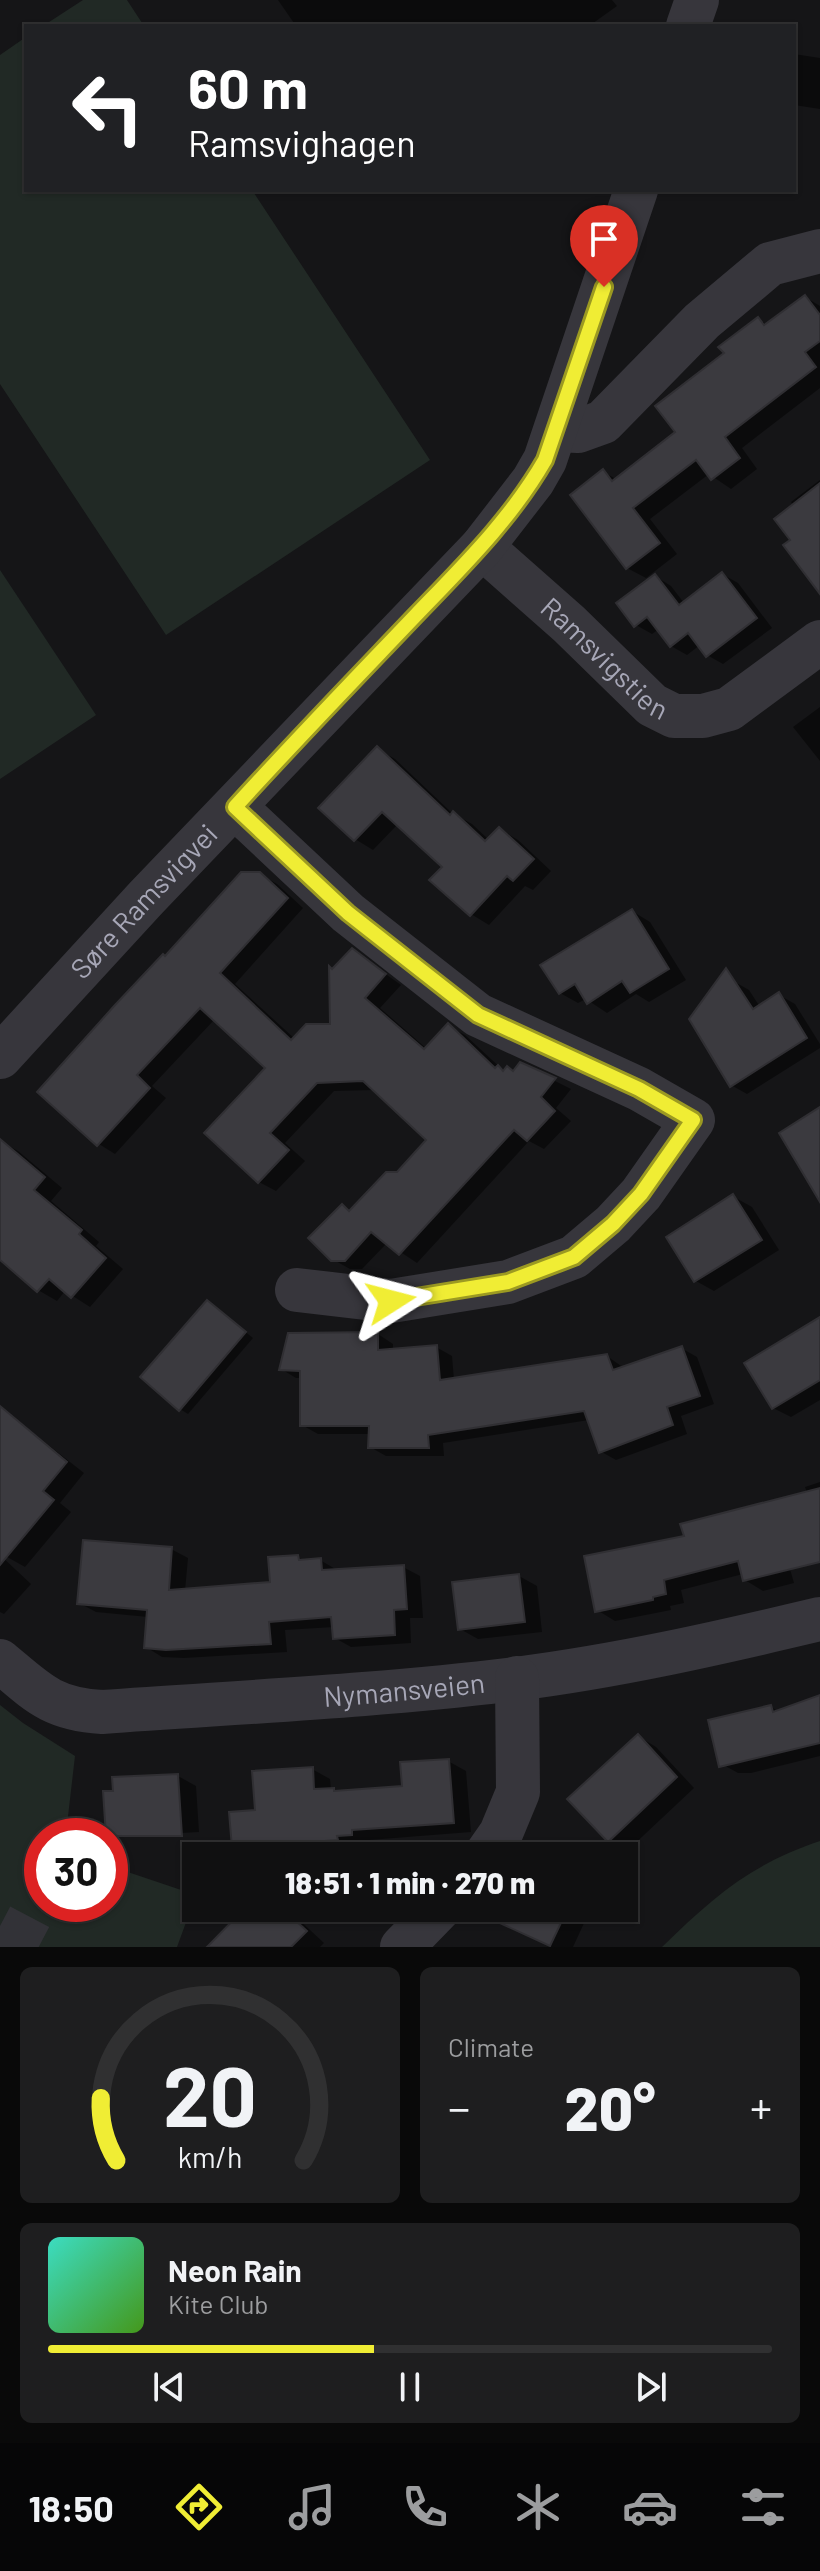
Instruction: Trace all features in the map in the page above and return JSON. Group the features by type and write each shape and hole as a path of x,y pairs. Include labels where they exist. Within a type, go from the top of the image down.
{"street":[{"path":"689,24 697,0"},
{"name":"Søre Ramsvigvei","path":"0,1057 146,898 482,547 533,481 556,430 635,192"},
{"path":"556,430 578,431 603,422 702,321 770,264 820,251"},
{"name":"Ramsvigstien","path":"482,547 569,624 652,705 674,716 703,716 729,709 820,642"},
{"path":"235,807 348,913 478,1015 639,1089 693,1120 641,1194 613,1224 574,1257 508,1282 391,1301 297,1290"},
{"name":"Nymansveien","path":"0,1661 54,1704 102,1712 383,1692 517,1678 717,1644 820,1619"},
{"path":"495,1842 518,1792 517,1678"},
{"path":"402,1947 426,1922"}],"shaded area":[{"path":"83,0 127,0 143,24 46,24"},
{"path":"24,38 24,192 253,192 430,460 166,635 0,384 0,55"},
{"path":"0,570 96,715 0,779"},
{"path":"0,1705 75,1756 68,1818 24,1818 24,1922 128,1922 128,1872 182,1890 182,1922 186,1922 177,1947 0,1947"},
{"path":"820,1841 820,1947 662,1947 698,1913 753,1871"}],"building":[{"path":"805,295 820,315 820,341 805,352 816,367 725,437 740,458 711,480 696,460 633,508 660,543 626,569 570,495 603,469 612,481 675,432 655,406 724,353 718,347 758,317 764,325"},
{"path":"820,483 820,594 783,545 790,540 774,519"},
{"path":"722,572 757,618 706,657 688,633 670,647 647,617 634,627 616,603 655,574 679,605"},
{"path":"377,746 450,815 453,811 485,841 499,827 534,859 513,881 507,876 470,916 429,880 442,867 382,812 354,841 318,808"},
{"path":"241,872 260,872 288,898 220,973 291,1040 306,1024 330,1024 329,966 332,969 352,948 386,974 365,998 424,1049 448,1023 495,1068 498,1065 503,1071 507,1066 513,1071 520,1062 556,1078 541,1097 555,1111 527,1141 514,1130 399,1255 371,1232 345,1261 331,1261 308,1238 342,1204 349,1211 386,1172 397,1172 426,1140 363,1081 317,1083 270,1133 289,1150 258,1183 204,1133 265,1068 200,1008 137,1075 150,1088 97,1146 37,1092"},
{"path":"632,909 669,969 630,993 622,981 587,1004 575,984 559,994 540,965"},
{"path":"726,968 753,1009 779,992 807,1038 730,1087 689,1019"},
{"path":"820,1107 820,1202 779,1133"},
{"path":"0,1139 45,1177 34,1190 82,1230 79,1234 106,1258 71,1298 49,1279 37,1292 0,1260"},
{"path":"733,1194 762,1240 694,1282 666,1237"},
{"path":"207,1300 246,1332 179,1411 140,1377"},
{"path":"820,1317 820,1380 772,1409 744,1363"},
{"path":"378,1332 378,1350 437,1345 440,1380 607,1354 613,1370 682,1346 700,1396 667,1407 673,1425 599,1453 584,1411 428,1435 429,1448 368,1448 369,1426 300,1426 300,1371 279,1370 288,1333"},
{"path":"0,1406 67,1462 43,1491 54,1500 0,1565"},
{"path":"820,1488 820,1562 743,1581 738,1561 664,1580 666,1594 653,1597 653,1600 595,1612 584,1556 684,1536 680,1524"},
{"path":"83,1540 172,1547 169,1590 270,1582 268,1557 298,1555 299,1560 321,1558 322,1570 404,1565 407,1609 394,1610 395,1635 333,1639 331,1617 269,1622 271,1644 166,1650 144,1648 147,1610 77,1604"},
{"path":"519,1574 525,1622 458,1630 452,1582"},
{"path":"820,1695 820,1743 719,1767 708,1720 771,1705 773,1712"},
{"path":"638,1734 677,1777 608,1842 567,1799"},
{"path":"449,1759 454,1823 352,1830 352,1835 337,1836 338,1840 232,1842 229,1812 255,1810 252,1771 313,1767 314,1789 334,1788 334,1791 402,1786 400,1762"},
{"path":"178,1774 182,1836 128,1836 128,1818 105,1818 103,1791 113,1791 112,1777"},
{"path":"231,1922 297,1922 307,1931 291,1947 207,1947"},
{"path":"498,1922 561,1922 550,1946"}],"tunnel":[{"path":"0,1926 40,1947"}],"route":[{"path":"391,1301 508,1282 574,1257 613,1224 641,1194 693,1120 639,1089 478,1015 348,913 235,807 482,547 533,481 545,460 604,287"}]}
